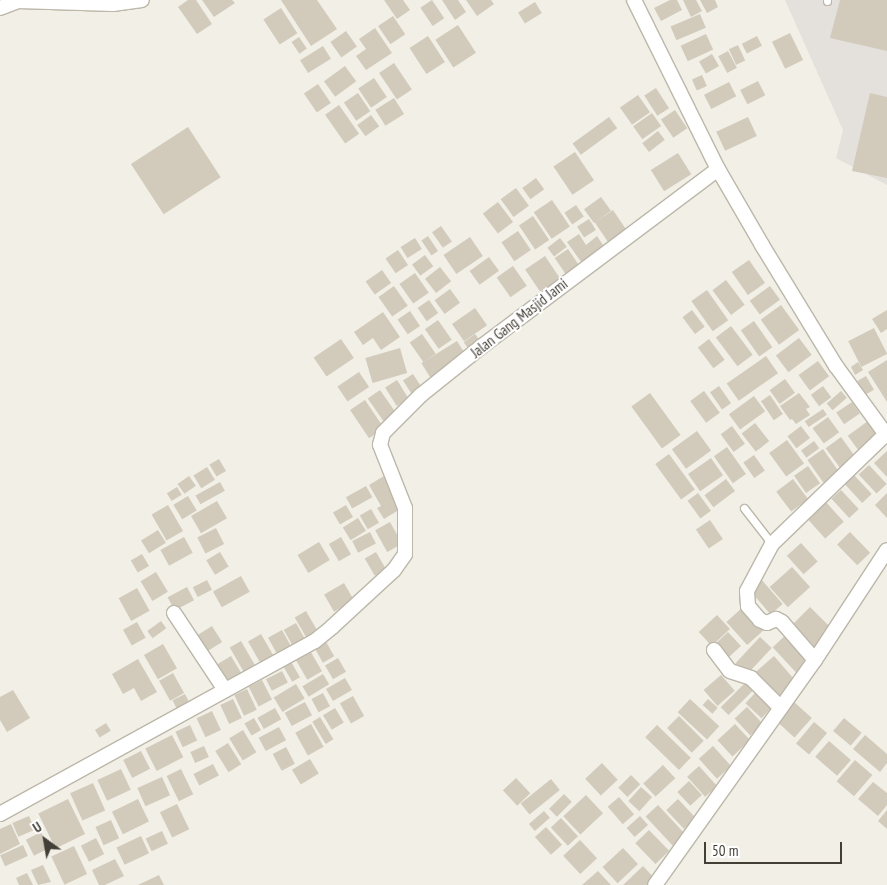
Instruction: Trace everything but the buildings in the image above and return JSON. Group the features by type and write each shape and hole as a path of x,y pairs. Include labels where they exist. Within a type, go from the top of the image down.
{"street":[{"path":"0,8 18,1 113,4 142,0"},
{"path":"634,0 718,169 836,366 886,435 772,544 747,591 748,606 764,622 776,619 786,625 815,660"},
{"name":"Jalan Gang Masjid Jami","path":"0,814 315,641 394,570 405,554 405,513 380,445 382,433 421,395 543,299 718,169"},
{"path":"655,885 815,660 887,550"},
{"path":"174,613 225,690"},
{"path":"714,650 730,671 751,678 781,708"}],"lane":[{"path":"744,508 772,544"}],"shaded area":[{"path":"785,0 887,0 887,185 836,158 843,130"}]}
